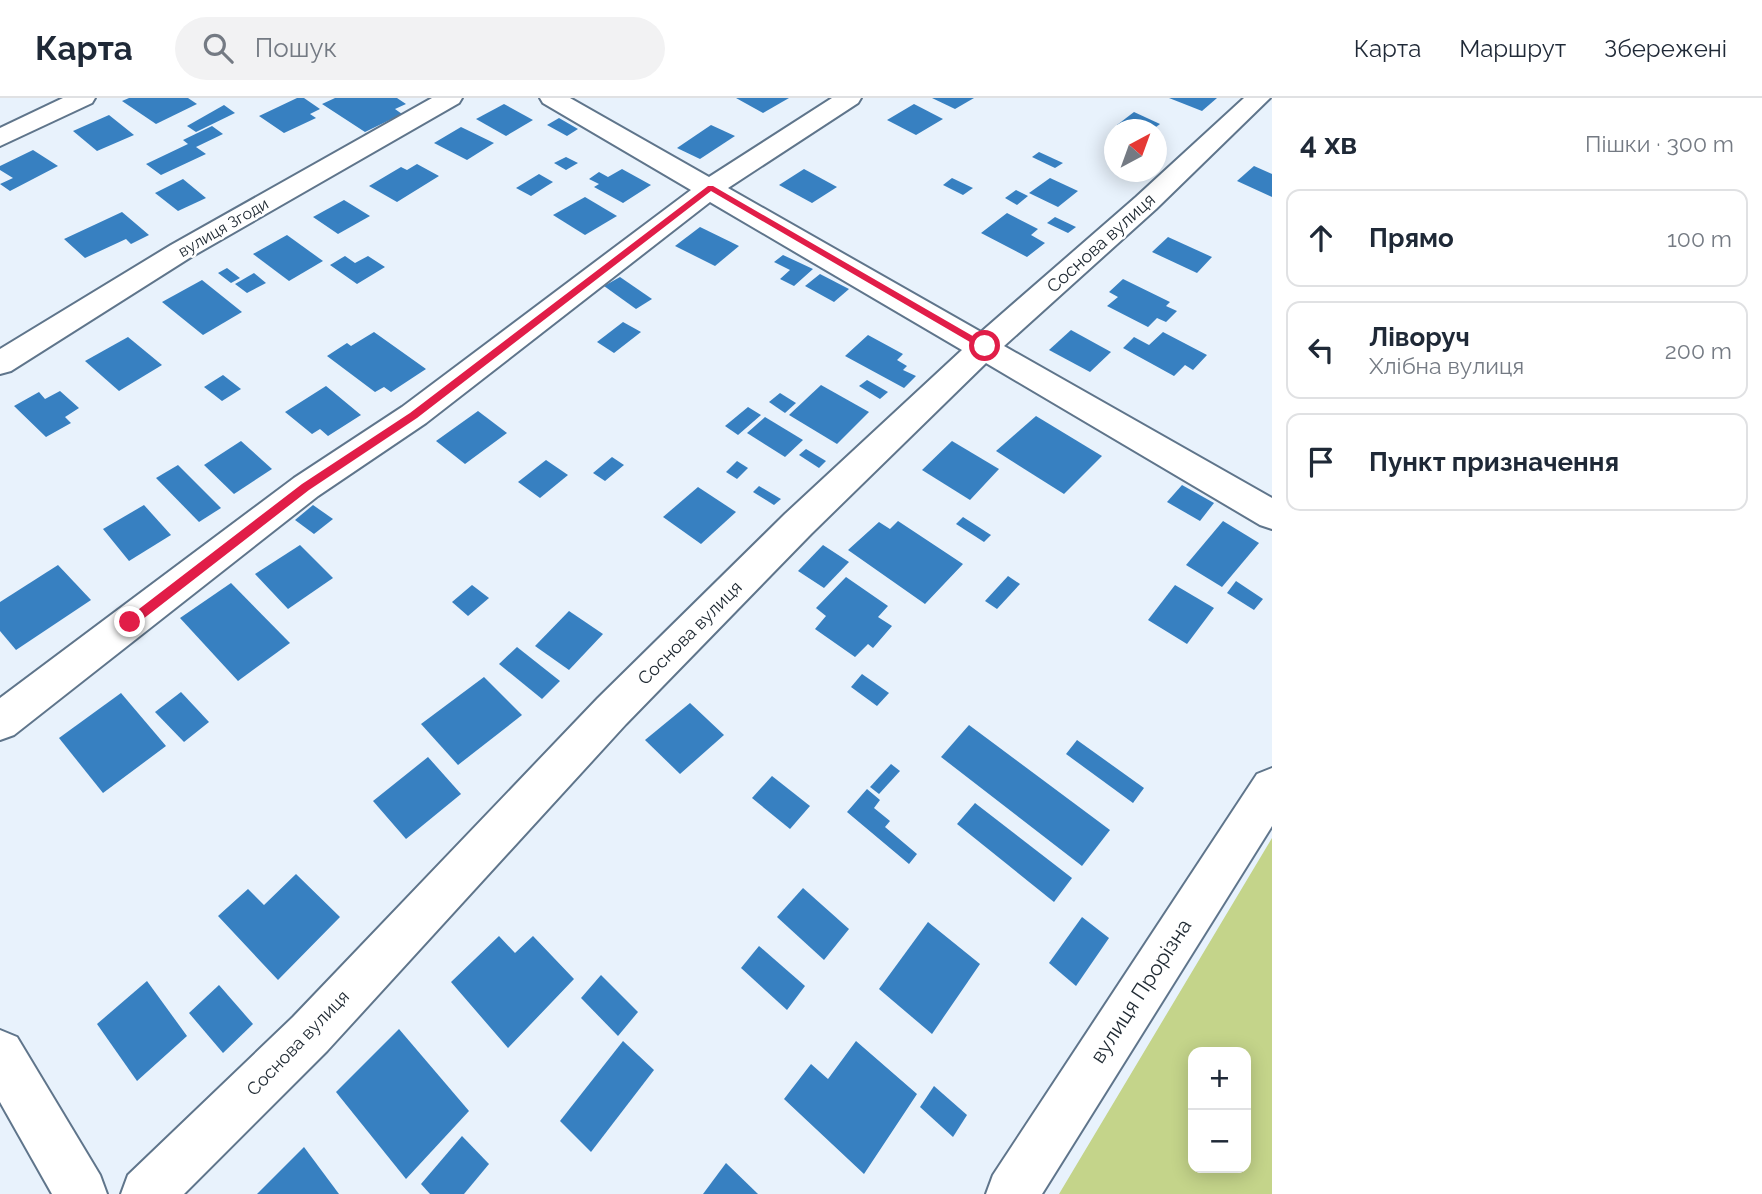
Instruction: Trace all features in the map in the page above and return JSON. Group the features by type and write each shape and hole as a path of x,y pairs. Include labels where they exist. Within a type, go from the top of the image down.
{"street":[{"path":"0,138 83,98"},
{"name":"вулиця Згоди","path":"0,363 181,251 450,98"},
{"path":"552,98 1272,514"},
{"path":"0,722 306,487 414,415 710,188 849,98"},
{"name":"Соснова вулиця","path":"147,1194 310,1034 622,701 798,524 985,346 1146,203 1258,98"},
{"name":"вулиця Прорізна","path":"1012,1194 1272,788"},
{"path":"0,1054 81,1194"}],"green space":[{"path":"1272,838 1272,1194 1059,1194"}],"building":[{"path":"129,98 188,98 197,104 156,124 122,101"},
{"path":"297,98 304,98 320,109 310,114 316,118 284,133 259,116"},
{"path":"335,98 397,98 406,104 395,109 402,114 365,132 322,104"},
{"path":"736,98 789,98 763,113"},
{"path":"932,98 974,98 955,109"},
{"path":"1169,98 1217,98 1202,111"},
{"path":"504,104 533,120 506,136 476,119"},
{"path":"914,104 943,119 916,135 887,120"},
{"path":"224,105 235,113 196,132 187,126"},
{"path":"1134,112 1149,119 1125,119"},
{"path":"109,115 134,135 97,151 73,131"},
{"path":"559,118 578,129 567,136 547,125"},
{"path":"711,125 735,136 700,159 677,148"},
{"path":"212,126 223,134 196,147 206,154 161,175 146,164 188,144 183,140"},
{"path":"461,127 494,143 467,160 434,143"},
{"path":"33,150 58,166 10,191 0,184 13,178 0,170 0,166"},
{"path":"1039,152 1063,163 1055,168 1032,157"},
{"path":"566,157 578,163 566,170 554,163"},
{"path":"417,164 439,176 397,202 369,186 401,167 407,170"},
{"path":"1254,166 1272,174 1272,197 1237,181"},
{"path":"622,169 651,185 623,203 594,187 599,184 589,179 599,172 608,177"},
{"path":"804,169 837,187 812,203 779,185"},
{"path":"539,174 553,182 531,196 516,188"},
{"path":"952,178 973,188 963,195 943,185"},
{"path":"1050,178 1078,191 1058,207 1029,193"},
{"path":"183,179 206,198 178,211 155,193"},
{"path":"1016,190 1028,196 1017,205 1005,198"},
{"path":"585,197 617,216 585,235 553,215"},
{"path":"344,200 370,216 338,234 313,217"},
{"path":"122,212 149,235 131,244 126,239 85,258 64,239"},
{"path":"1007,213 1038,229 1031,235 1045,243 1027,257 981,233"},
{"path":"1055,217 1076,227 1068,233 1047,223"},
{"path":"700,227 739,246 715,266 675,246"},
{"path":"287,235 323,261 289,281 253,254"},
{"path":"1168,237 1212,257 1197,273 1152,252"},
{"path":"783,255 813,269 794,286 780,279 790,270 774,262"},
{"path":"345,256 355,263 368,256 385,267 357,284 330,265"},
{"path":"227,268 240,278 231,283 218,273"},
{"path":"254,273 266,283 247,293 235,284"},
{"path":"820,274 849,289 834,302 805,286"},
{"path":"620,277 652,299 636,309 604,286"},
{"path":"1123,279 1170,302 1166,306 1177,311 1166,322 1157,318 1148,327 1107,306 1118,297 1109,292"},
{"path":"202,280 242,312 203,335 162,302"},
{"path":"623,322 641,332 614,353 597,342"},
{"path":"1071,330 1111,352 1090,372 1049,350"},
{"path":"374,332 426,369 391,392 384,387 375,392 327,356 347,343 351,346"},
{"path":"1163,332 1207,355 1193,370 1185,365 1174,376 1123,348 1134,337 1149,345"},
{"path":"868,335 903,354 897,360 907,366 903,370 916,376 904,388 845,356"},
{"path":"128,337 162,365 119,391 85,361"},
{"path":"223,375 241,389 222,401 204,387"},
{"path":"867,380 888,392 880,399 859,386"},
{"path":"821,385 869,412 837,444 789,415"},
{"path":"326,386 361,415 328,436 320,429 312,434 285,412"},
{"path":"60,391 79,408 65,417 71,423 46,437 14,406 39,392 45,399"},
{"path":"780,393 796,403 785,413 769,402"},
{"path":"748,407 761,415 738,435 725,426"},
{"path":"478,411 507,433 465,464 436,441"},
{"path":"1036,416 1102,456 1064,494 996,451"},
{"path":"765,417 803,440 785,457 747,433"},
{"path":"241,441 272,469 234,494 204,465"},
{"path":"952,441 999,469 970,500 922,470"},
{"path":"806,449 826,461 819,468 799,455"},
{"path":"612,457 624,465 605,481 593,473"},
{"path":"546,460 568,475 540,498 518,482"},
{"path":"737,461 748,468 737,479 726,472"},
{"path":"178,465 221,508 199,522 156,478"},
{"path":"1182,485 1214,503 1200,521 1167,502"},
{"path":"759,486 781,499 774,505 753,492"},
{"path":"698,487 736,512 701,544 663,517"},
{"path":"144,505 171,535 129,561 103,529"},
{"path":"313,505 333,519 314,534 295,520"},
{"path":"963,517 991,535 984,542 956,524"},
{"path":"898,521 963,564 925,604 848,550 879,522 890,529"},
{"path":"1223,521 1259,543 1222,587 1186,565"},
{"path":"300,545 333,578 288,609 255,574"},
{"path":"823,545 849,562 824,588 798,571"},
{"path":"58,565 91,600 16,650 0,631 0,602"},
{"path":"1008,576 1020,584 997,609 985,601"},
{"path":"846,577 888,606 878,617 892,626 873,648 868,644 855,657 815,629 826,616 816,608"},
{"path":"1236,581 1263,599 1254,610 1227,593"},
{"path":"231,583 290,643 238,681 180,618"},
{"path":"472,585 489,598 468,616 452,602"},
{"path":"1175,585 1214,608 1187,644 1148,620"},
{"path":"569,611 603,634 569,670 535,646"},
{"path":"517,647 560,681 542,699 499,664"},
{"path":"862,674 889,693 877,706 851,687"},
{"path":"484,677 522,715 458,765 421,724"},
{"path":"181,692 209,722 184,742 155,712"},
{"path":"121,693 166,746 103,793 59,738"},
{"path":"690,703 724,735 680,774 645,740"},
{"path":"969,725 1110,830 1082,866 941,757"},
{"path":"1077,740 1144,788 1133,803 1066,754"},
{"path":"428,757 461,794 406,839 373,801"},
{"path":"891,764 900,771 879,794 870,787"},
{"path":"772,776 810,806 790,829 752,798"},
{"path":"867,789 880,800 874,808 890,821 885,827 917,854 909,864 847,812"},
{"path":"975,803 1072,878 1054,902 957,824"},
{"path":"296,874 340,917 278,980 218,916 248,889 264,905"},
{"path":"803,888 849,929 824,960 777,917"},
{"path":"1082,917 1109,938 1076,986 1049,963"},
{"path":"928,922 980,964 932,1034 879,989"},
{"path":"499,936 515,953 533,936 574,979 508,1048 451,982"},
{"path":"759,946 805,986 787,1010 741,968"},
{"path":"601,975 638,1012 618,1036 581,998"},
{"path":"147,981 187,1036 137,1081 97,1024"},
{"path":"219,985 253,1024 223,1053 189,1013"},
{"path":"399,1029 469,1111 406,1179 336,1092"},
{"path":"623,1041 654,1070 591,1152 560,1121"},
{"path":"856,1041 917,1094 864,1174 784,1099 811,1064 828,1079"},
{"path":"934,1086 967,1115 953,1137 920,1107"},
{"path":"462,1136 489,1164 464,1194 430,1194 421,1184"},
{"path":"304,1147 339,1194 257,1194"},
{"path":"726,1163 758,1194 703,1194"}],"route":[{"path":"130,622 306,487 414,415 710,188 985,346"}]}
